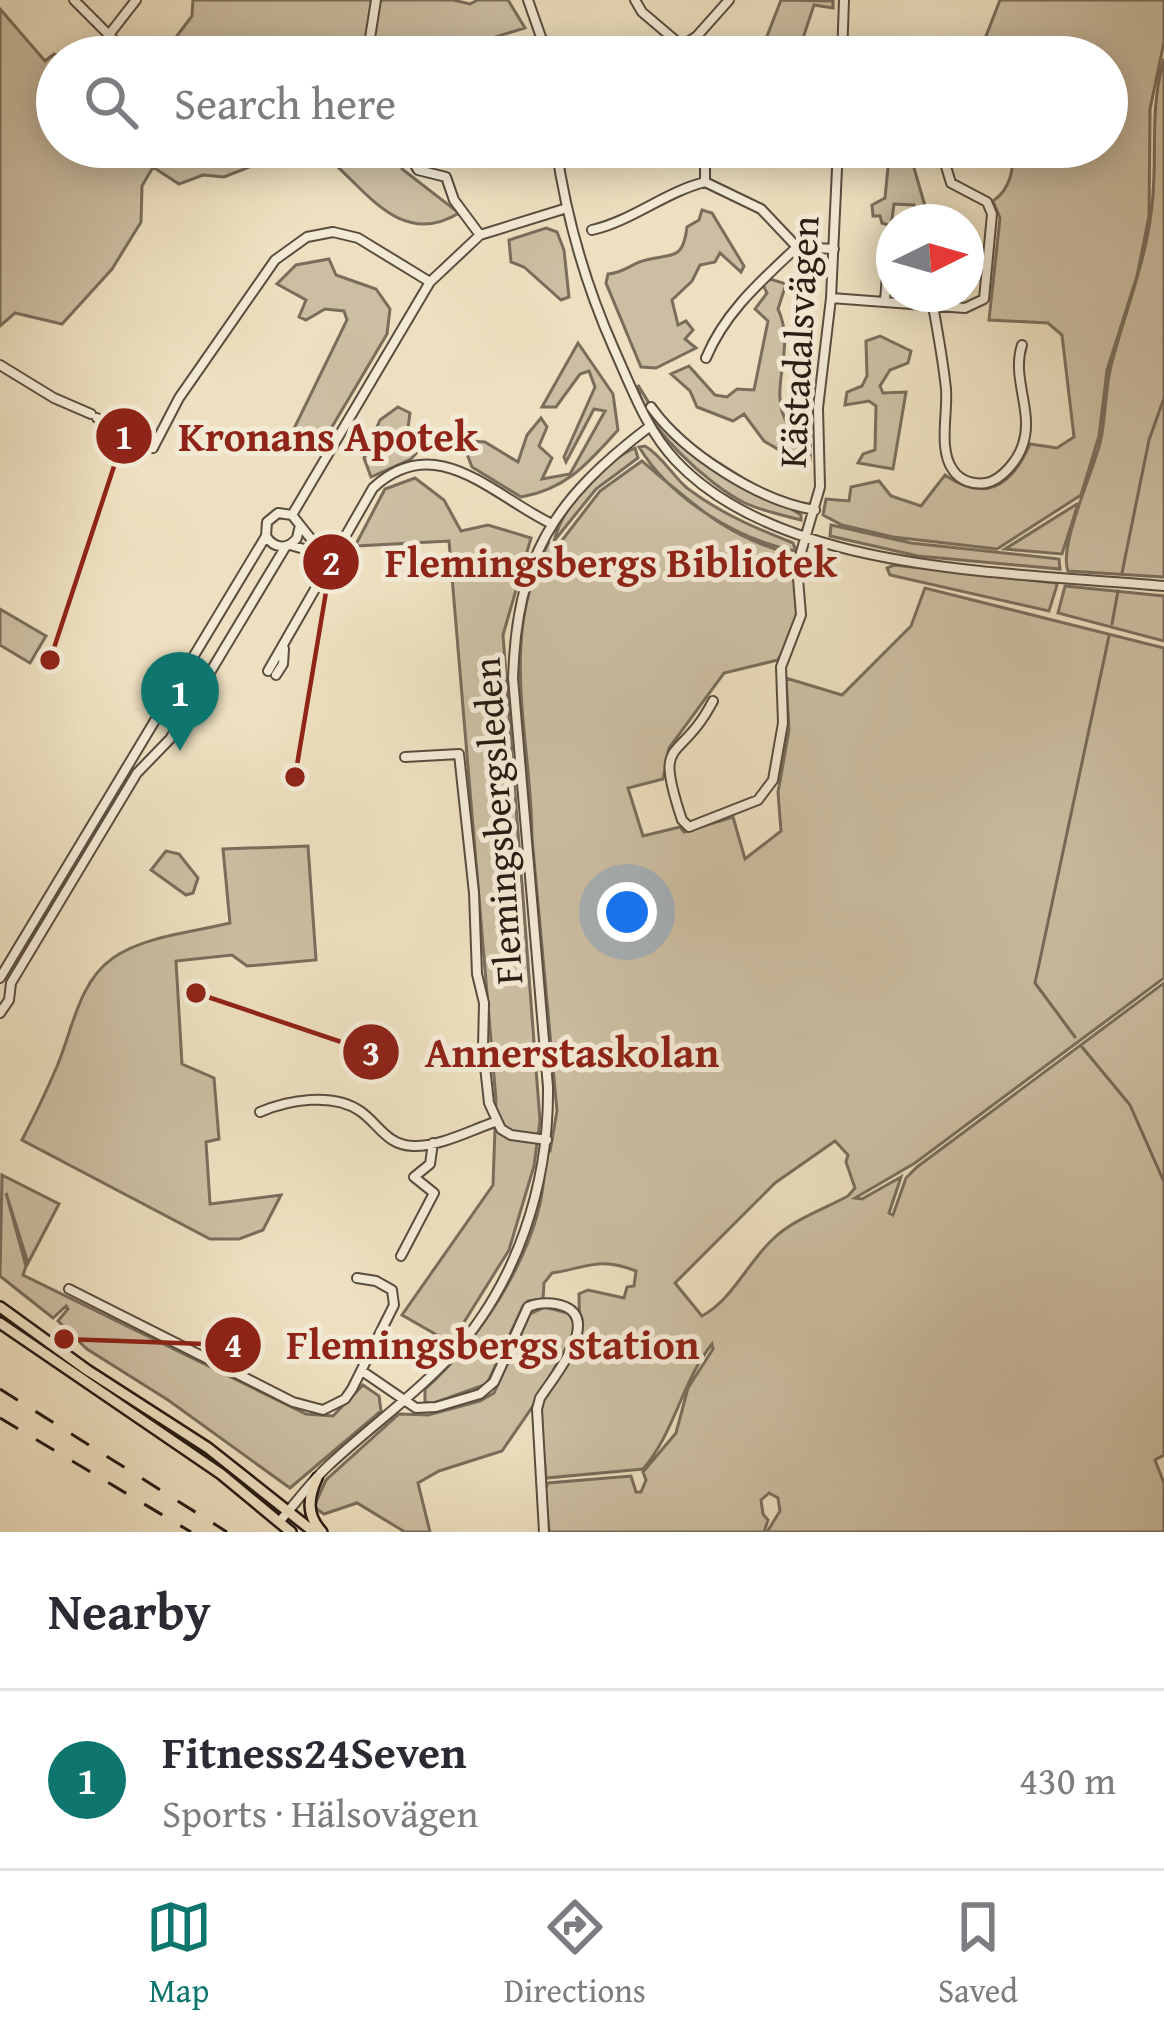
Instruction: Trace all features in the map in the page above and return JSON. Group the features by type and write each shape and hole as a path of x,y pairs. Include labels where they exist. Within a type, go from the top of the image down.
{"main road":[{"path":"0,1306 87,1370 208,1448 318,1532"},
{"path":"0,1323 205,1463 291,1532"},
{"path":"317,1478 310,1510 318,1532"}],"street":[{"path":"74,0 108,36 136,0"},
{"path":"370,36 376,0"},
{"path":"528,0 541,36"},
{"path":"635,0 670,36"},
{"path":"697,36 729,0"},
{"path":"843,36 844,0"},
{"path":"417,168 446,177 454,200 481,235"},
{"path":"559,168 566,208 603,324 649,427 678,464 724,500 806,538 890,559 1164,586"},
{"path":"705,168 705,182"},
{"name":"Kästadalsvägen","path":"713,701 703,721 672,751 667,766 682,820 691,826 753,803 766,794 773,780 783,723 781,667 802,615 796,570 815,510 820,475 819,391 831,298 837,168"},
{"path":"946,168 951,183 984,204"},
{"path":"592,230 667,194 705,182 760,209 796,247 833,249"},
{"path":"984,204 990,208 990,270 984,294"},
{"path":"292,515 430,282 481,235 566,208"},
{"path":"0,365 153,448 179,398 286,250 320,232 346,234 430,282"},
{"path":"706,358 715,336 744,298 796,247"},
{"path":"831,298 876,301"},
{"path":"934,312 946,389 946,455 952,470 967,481 979,484 997,479 1023,444 1026,422 1016,365 1022,345"},
{"path":"651,407 681,441 715,465 785,503 815,510"},
{"name":"Flemingsbergsleden","path":"279,1522 317,1478 451,1356 507,1273 537,1192 547,1140 548,1087 513,678 515,621 534,561 552,524 583,482 649,427"},
{"path":"272,673 333,558 386,476 418,463 453,468 552,524"},
{"path":"9,991 0,981 266,536 267,522 273,515 292,515"},
{"path":"292,515 299,528 333,558"},
{"path":"2,1009 137,773 170,739 299,528"},
{"path":"266,536 272,544 333,558"},
{"path":"405,758 459,754 474,893 477,974 484,1003 487,1095 495,1122 511,1135 547,1140"},
{"path":"260,1112 282,1104 337,1100 364,1113 380,1133 395,1142 415,1146 495,1122"},
{"path":"401,1256 434,1193 414,1177 430,1164 434,1143"},
{"path":"69,1289 310,1410 328,1409 345,1399 395,1298 392,1290 376,1281 357,1279"},
{"path":"362,1371 416,1408 479,1394 494,1382 528,1307 541,1303 561,1306 574,1314 579,1326 574,1343 537,1408 544,1532"}],"shaded area":[{"path":"193,0 453,0 470,4 508,0 525,28 499,36 177,36 192,16"},
{"path":"781,0 833,1 833,8 814,5 804,36 767,36"},
{"path":"1000,0 1164,0 1164,42 1150,109 1149,216 1137,276 1107,370 1099,436 1081,495 997,549 893,537 842,525 823,515 826,499 849,501 851,487 879,481 891,496 921,506 945,475 973,488 996,486 1015,470 1030,444 1057,448 1074,437 1062,335 1048,323 989,320 1000,218 993,201 1008,184 1012,168 1128,168 1128,36 986,36"},
{"path":"0,9 36,51 36,168 152,168 142,186 141,222 112,269 62,324 15,313 0,326"},
{"path":"1164,59 1164,577 1068,571 1068,544 1101,439 1111,366 1148,234 1156,99"},
{"path":"155,168 247,168 224,177 203,175 179,184"},
{"path":"338,168 402,168 459,213 418,224 400,219"},
{"path":"888,168 914,168 924,204 876,204 876,216 872,205 885,198"},
{"path":"702,210 712,213 744,266 741,272 720,253 715,262 700,265 692,281 672,300 678,325 686,321 693,330 685,339 696,348 656,368 641,367 606,283 608,274 675,254 683,246 687,227 699,220"},
{"path":"546,228 557,232 564,250 569,297 561,300 524,267 511,262 509,240"},
{"path":"329,259 336,275 376,289 390,309 387,334 323,442 308,448 287,443 347,320 344,311 325,309 306,320 299,317 306,300 277,284 296,265"},
{"path":"770,279 786,284 778,309 785,339 782,410 787,423 811,431 810,460 788,455 764,441 744,414 733,421 697,407 690,391 671,374 689,366 715,395 754,390 768,321 755,309"},
{"path":"880,336 911,351 908,363 890,370 880,386 883,393 906,392 893,469 858,463 863,454 875,450 876,406 869,401 845,405 847,392 862,386 867,376 866,341"},
{"path":"578,343 613,394 618,430 564,481 521,497 472,467 465,449 470,441 485,442 518,462 527,435 541,418 547,427 539,446 552,458 542,479 570,474 605,411 594,409 566,462 564,457 595,387 589,371 580,374 556,407 542,407"},
{"path":"638,385 665,429 801,515 801,520 745,503 696,468 663,435"},
{"path":"398,407 410,413 407,435 420,449 411,459 371,477 364,458 380,420"},
{"path":"645,446 699,497 793,543 796,551 751,537 707,514 652,466 639,447"},
{"path":"635,448 638,458 596,489 554,541 565,514 585,487"},
{"path":"642,461 730,529 795,555 796,619 778,660 724,673 669,748 663,779 628,788 643,836 680,827 684,832 733,817 745,859 781,831 778,792 789,730 786,678 842,695 911,626 925,588 1164,648 1164,978 915,1163 855,1198 862,1199 901,1177 889,1213 893,1215 906,1178 917,1167 1164,983 1164,1455 1155,1460 1164,1483 1164,1532 767,1532 780,1511 778,1498 769,1493 761,1500 768,1520 764,1532 549,1532 548,1483 631,1476 636,1492 641,1492 646,1480 643,1472 676,1433 688,1388 713,1349 712,1344 701,1359 663,1439 643,1469 546,1478 540,1413 545,1395 580,1342 579,1294 588,1290 624,1298 627,1287 634,1286 636,1271 612,1264 552,1273 544,1283 543,1299 523,1306 487,1384 431,1404 425,1401 425,1389 490,1313 525,1250 543,1185 544,1154 550,1151 557,1111 521,652 533,580 548,544 560,543 600,491","holes":["835,1141 848,1155 855,1188 848,1196 781,1232 723,1300 702,1316 675,1283 775,1183"]},
{"path":"415,478 444,500 461,531 488,525 531,538 503,635 540,1121 534,1166 509,1250 451,1343 402,1315 493,1185 496,1100 449,541 355,546 385,489"},
{"path":"1077,504 1062,554 1005,549"},
{"path":"831,525 911,543 1059,559 1060,569 918,556 830,536"},
{"path":"894,565 1057,585 1049,611 890,575 887,568"},
{"path":"1065,586 1164,596 1164,641 1058,613"},
{"path":"0,609 46,636 30,663 0,645"},
{"path":"308,846 316,960 247,966 232,955 176,961 182,1064 214,1078 219,1139 206,1142 210,1204 281,1195 263,1230 239,1239 210,1239 22,1140 58,1064 78,1006 101,968 139,945 230,923 223,849"},
{"path":"166,851 179,854 198,878 193,893 186,895 151,870"},
{"path":"2,1175 59,1204 28,1263 6,1193 26,1266 23,1275 306,1414 333,1416 363,1385 379,1396 381,1411 290,1488 168,1400 87,1349 58,1321 66,1306 53,1318 0,1276"},
{"path":"545,1307 571,1314 577,1328 502,1451 439,1471 418,1483 430,1532 405,1532 357,1503 324,1514 314,1507 326,1480 399,1414 428,1415 494,1393 530,1314"}],"waterway":[{"path":"1122,573 1149,440 1164,398"},
{"path":"1112,624 1118,591"},
{"path":"1075,1037 1035,983 1109,636"},
{"path":"1082,1047 1130,1105 1164,1182"}],"railway":[{"path":"0,1389 227,1532"},
{"path":"0,1418 191,1532"}],"place":[{"name":"Kronans Apotek","path":"50,660"},
{"name":"Fitness24Seven","path":"180,751"},
{"name":"Flemingsbergs Bibliotek","path":"295,777"},
{"name":"Annerstaskolan","path":"196,993"},
{"name":"Flemingsbergs station","path":"64,1339"}]}
